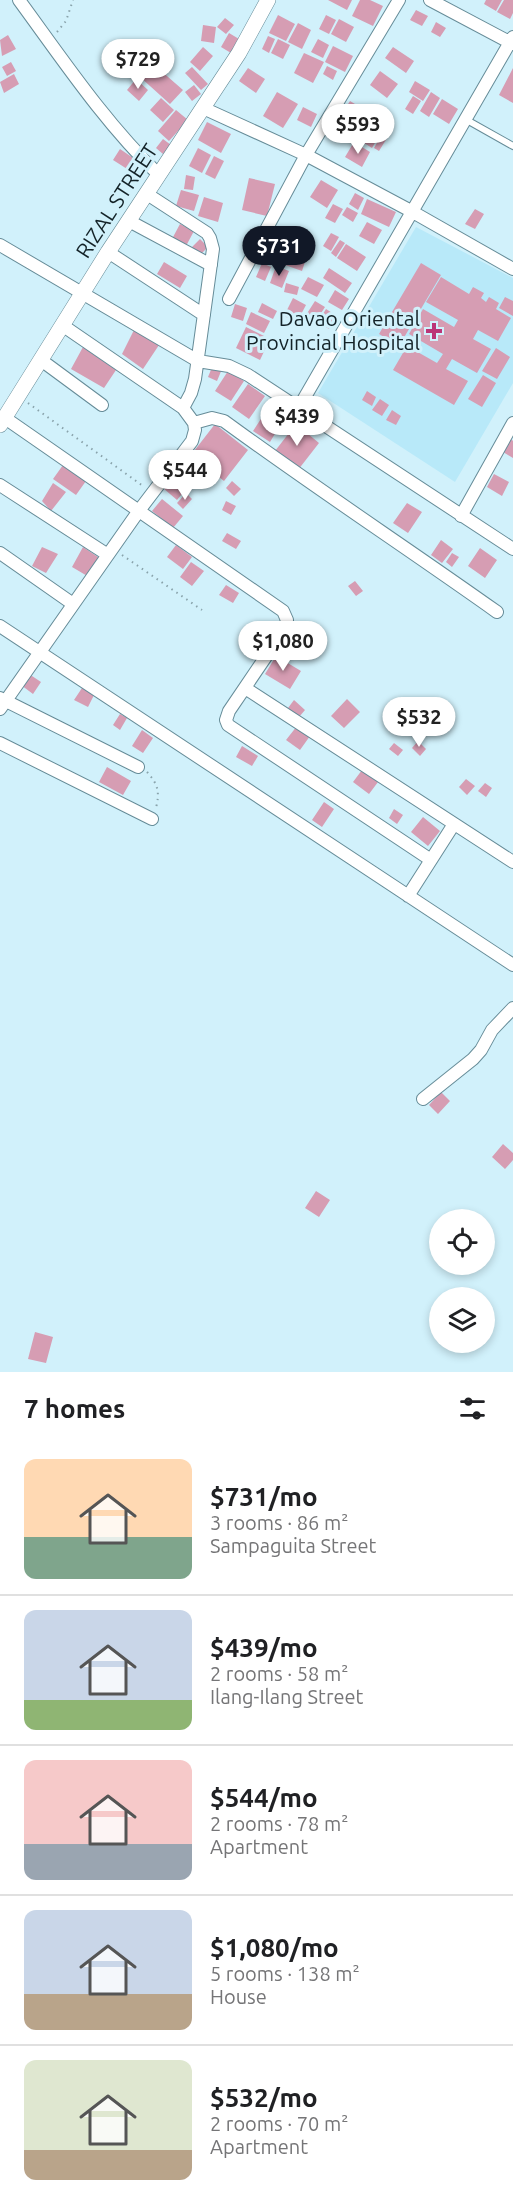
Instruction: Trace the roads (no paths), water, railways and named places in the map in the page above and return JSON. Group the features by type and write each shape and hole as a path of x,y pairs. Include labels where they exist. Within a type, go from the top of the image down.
{"street":[{"path":"19,0 102,114 159,175"},
{"name":"RIZAL STREET","path":"2,422 108,252 239,53 268,0"},
{"path":"229,299 306,155 399,0"},
{"path":"298,409 411,211 512,41 430,0"},
{"path":"203,108 306,155 513,269"},
{"path":"147,194 207,233 212,243 198,361 191,393 183,408"},
{"path":"129,221 211,265"},
{"path":"0,245 198,361 229,366 248,375 513,549"},
{"path":"108,252 204,315"},
{"path":"62,325 183,408 194,423 195,430 192,441 138,512 2,702 138,767"},
{"path":"40,360 102,405"},
{"path":"194,423 212,418 224,421 297,475 497,612"},
{"path":"2,422 278,607 286,616 284,630 227,715 228,725 232,730 431,860"},
{"path":"460,516 513,423"},
{"path":"0,485 110,552"},
{"path":"0,553 73,604"},
{"path":"0,626 513,965"},
{"path":"245,688 513,862"},
{"path":"0,743 152,819"},
{"path":"408,896 454,824"},
{"path":"423,1099 473,1059 492,1030 513,1008"}],"lane":[{"path":"465,119 513,146"}],"place":[{"name":"Davao Oriental Provincial Hospital","path":"434,331"}]}
